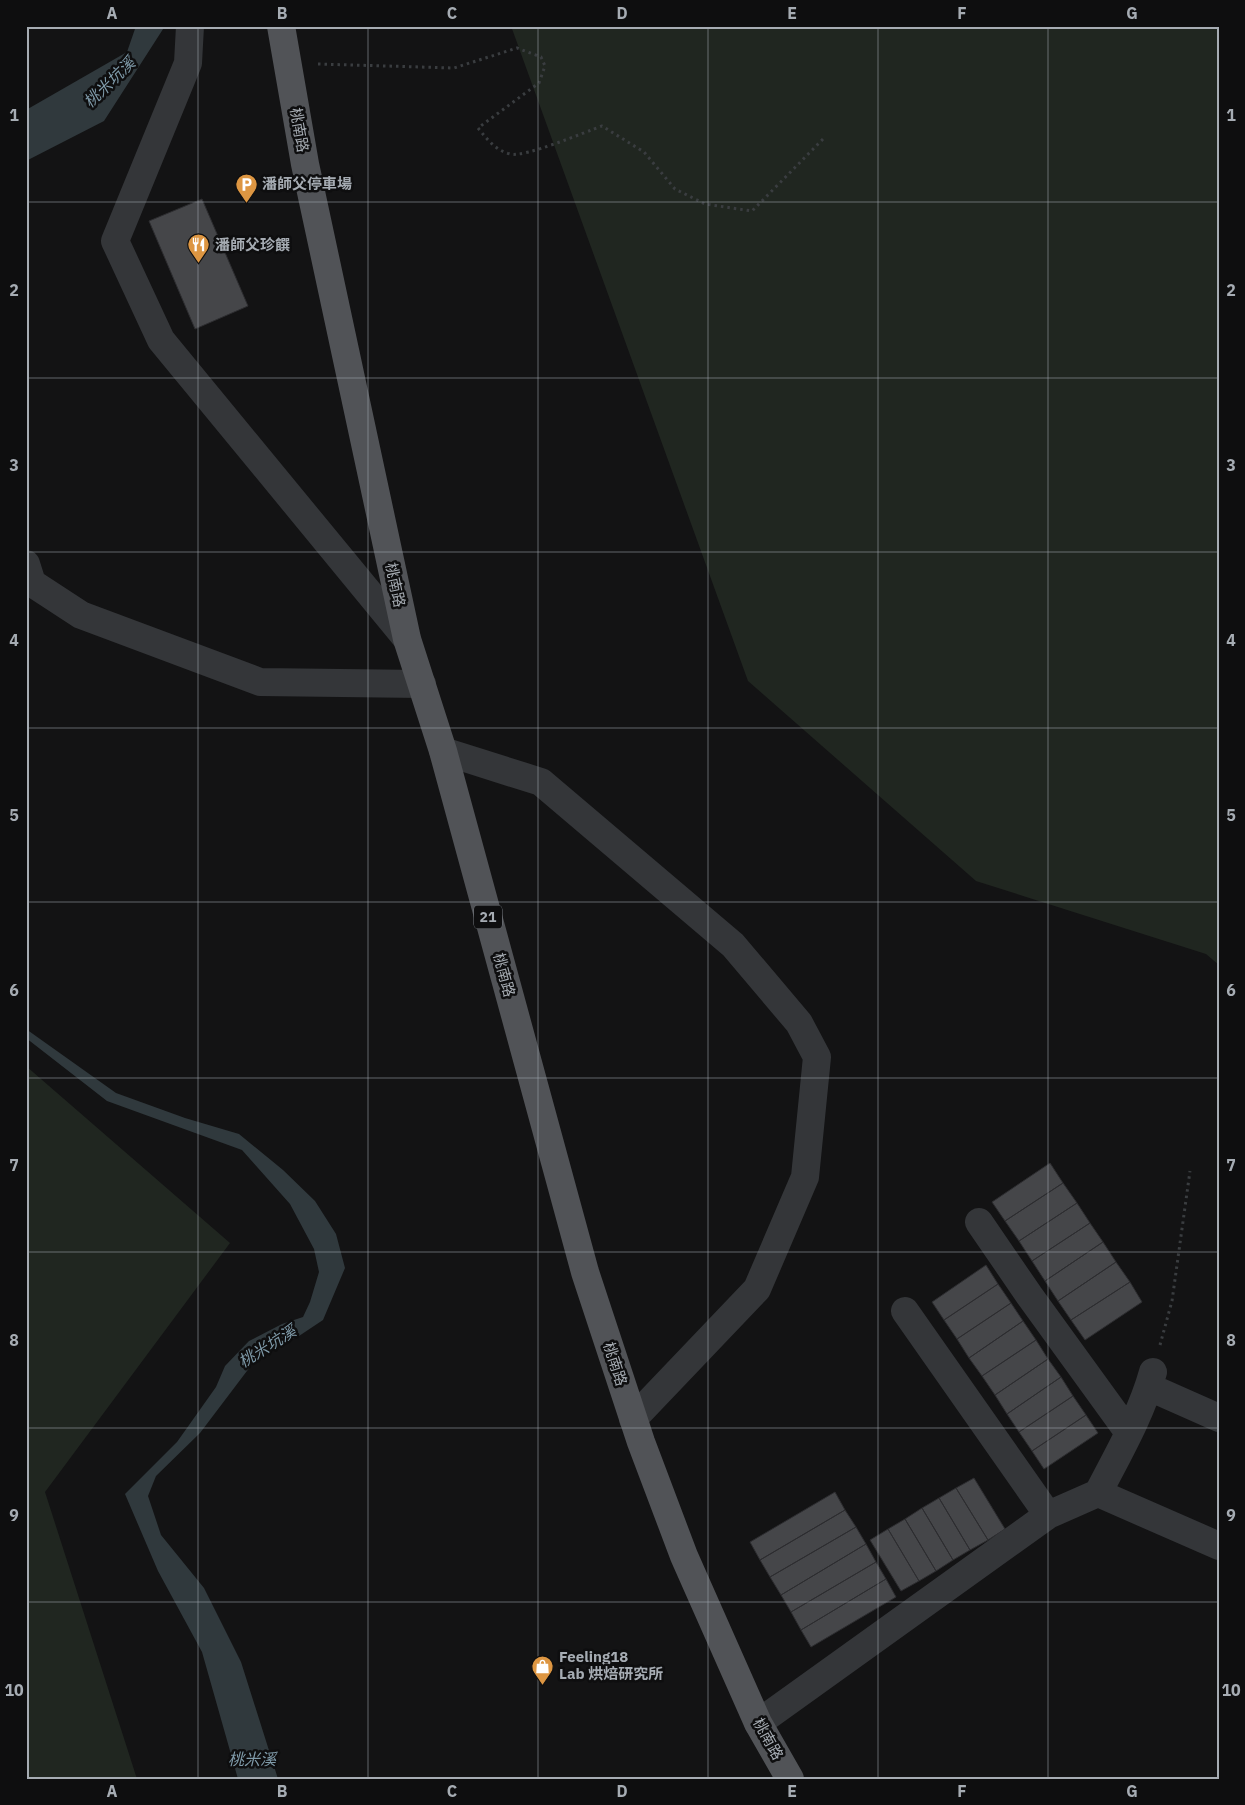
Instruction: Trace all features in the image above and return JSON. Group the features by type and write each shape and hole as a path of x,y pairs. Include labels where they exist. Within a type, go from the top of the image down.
{"main road":[{"name":"桃南路","path":"281,26 305,164 406,639 443,751 585,1272 633,1419 684,1556 758,1723 790,1779"}],"street":[{"path":"190,26 188,63 115,241 161,340 406,639"},
{"path":"26,564 32,582 81,615 260,682 422,684"},
{"path":"443,751 541,782 734,945 799,1022 817,1058 805,1176 757,1289 633,1419"},
{"path":"979,1222 1029,1295 1129,1432"},
{"path":"905,1311 1048,1515"},
{"path":"758,1723 1048,1515 1098,1493 1129,1432 1151,1380 1219,1418"},
{"path":"1098,1493 1219,1546"}],"path":[{"path":"287,63 454,68 517,48 541,57 545,66 539,83 478,128 494,146 512,155 544,148 602,126 644,152 674,189 705,204 752,211 825,137"},
{"path":"1151,1380 1172,1302 1190,1171"}],"shaded area":[{"path":"511,26 1219,26 1219,965 1206,954 976,881 748,681"},
{"path":"26,1066 230,1243 45,1492 137,1779 26,1779"}],"water":[{"name":"桃米坑溪","path":"136,26 165,26 104,121 26,161 26,110 127,52"},
{"name":"桃米溪","path":"26,1029 116,1093 185,1118 239,1134 283,1170 315,1201 336,1234 345,1268 323,1320 299,1336 276,1346 253,1363 200,1433 156,1476 148,1496 161,1535 204,1588 241,1662 278,1779 238,1779 202,1652 158,1571 125,1494 177,1442 216,1387 225,1366 249,1341 282,1324 303,1317 310,1302 319,1272 314,1249 290,1204 242,1150 107,1101 26,1038"}],"building":[{"name":"潘師父珍饌","path":"202,199 248,306 195,329 149,221"},
{"path":"1050,1163 1063,1183 1005,1221 992,1202"},
{"path":"1063,1183 1077,1203 1019,1241 1005,1221"},
{"path":"1077,1203 1090,1223 1032,1261 1019,1241"},
{"path":"1090,1223 1103,1242 1045,1281 1032,1261"},
{"path":"1103,1242 1116,1262 1058,1301 1045,1281"},
{"path":"1116,1262 1130,1282 1071,1320 1058,1301"},
{"path":"986,1265 998,1284 944,1320 932,1302"},
{"path":"1130,1282 1142,1302 1085,1340 1071,1320"},
{"path":"998,1284 1011,1303 957,1339 944,1320"},
{"path":"1011,1303 1023,1321 969,1358 957,1339"},
{"path":"1023,1321 1036,1340 982,1376 969,1358"},
{"path":"1036,1340 1048,1359 995,1395 982,1376"},
{"path":"1048,1359 1061,1377 1007,1414 995,1395"},
{"path":"1061,1377 1073,1396 1019,1432 1007,1414"},
{"path":"1073,1396 1086,1415 1032,1451 1019,1432"},
{"path":"1086,1415 1098,1433 1044,1469 1032,1451"},
{"path":"974,1478 1005,1529 988,1540 956,1488"},
{"path":"956,1488 988,1540 970,1550 939,1498"},
{"path":"835,1492 845,1510 760,1560 750,1542"},
{"path":"939,1498 970,1550 953,1560 922,1508"},
{"path":"922,1508 953,1560 936,1571 905,1519"},
{"path":"845,1510 856,1527 770,1577 760,1560"},
{"path":"905,1519 936,1571 919,1581 888,1529"},
{"path":"856,1527 866,1544 781,1595 770,1577"},
{"path":"888,1529 919,1581 901,1591 870,1540"},
{"path":"866,1544 876,1562 791,1612 781,1595"},
{"path":"876,1562 886,1579 801,1630 791,1612"},
{"path":"886,1579 896,1597 811,1647 801,1630"}],"place":[{"name":"潘師父停車場","path":"246,203"},
{"name":"潘師父珍饌","path":"199,264"},
{"name":"Feeling18 Lab 烘焙研究所","path":"543,1685"}]}
